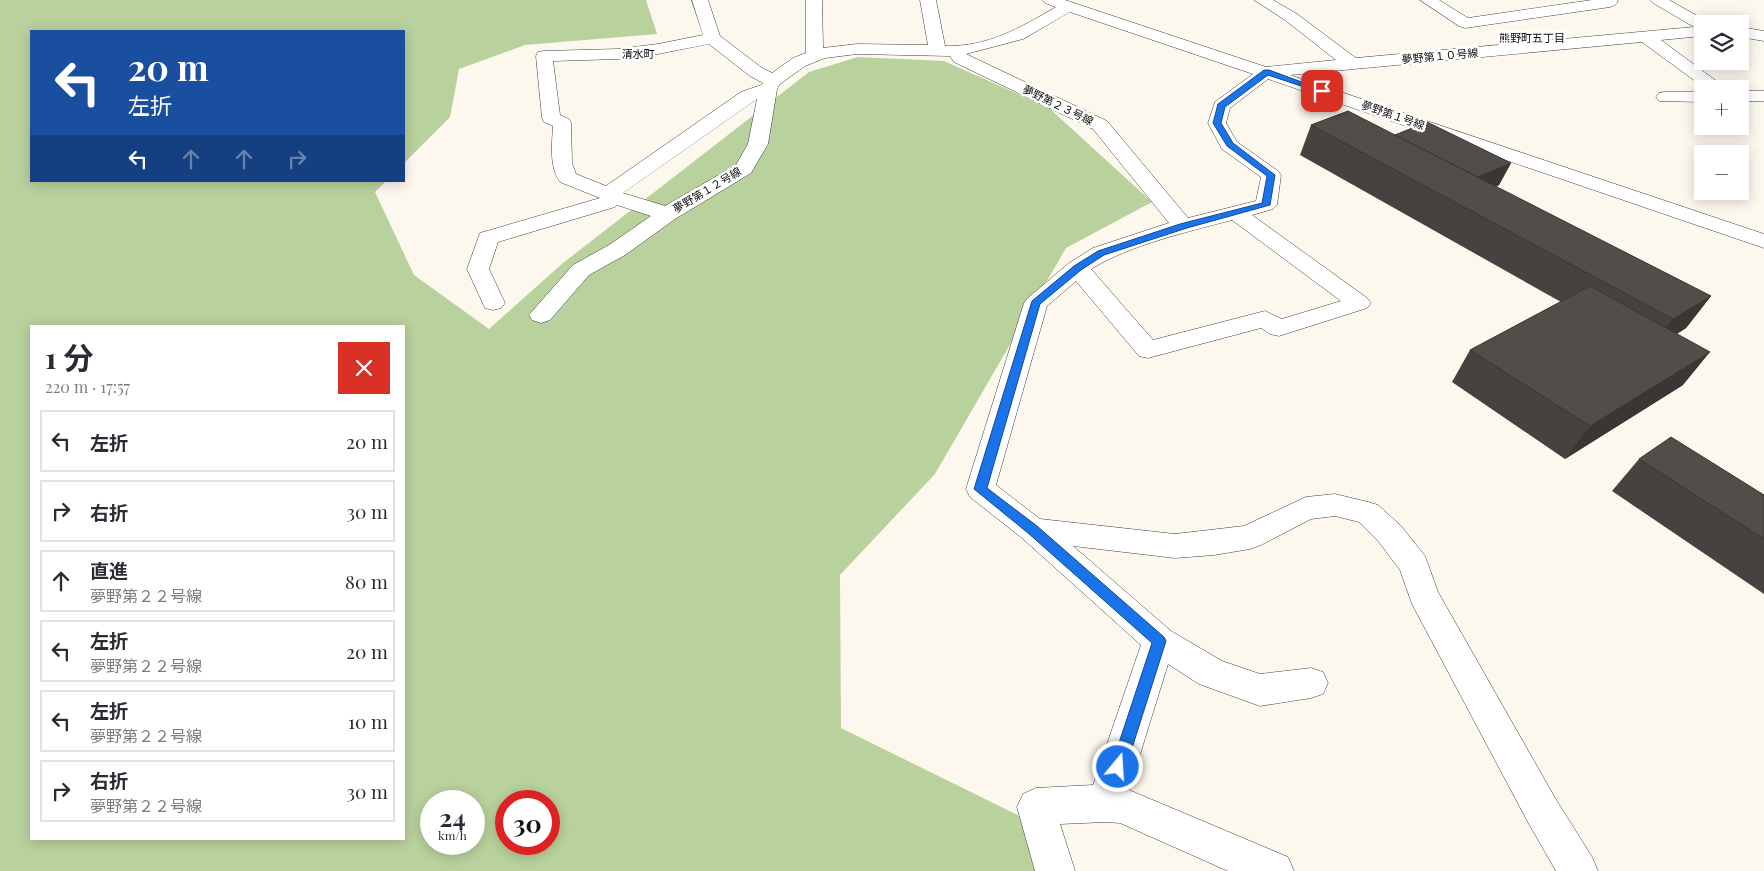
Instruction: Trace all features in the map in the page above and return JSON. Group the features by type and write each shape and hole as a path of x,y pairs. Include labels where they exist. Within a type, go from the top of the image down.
{"street":[{"path":"700,0 712,38 771,85"},
{"path":"814,0 815,56"},
{"path":"928,0 937,50"},
{"name":"夢野第１号線","path":"1050,0 1764,241"},
{"path":"1262,0 1291,17 1352,64"},
{"path":"1428,0 1465,23 1610,2 1609,0"},
{"path":"1658,0 1694,20"},
{"path":"493,302 478,269 488,238 608,203 615,188 747,96 771,85 799,62 822,53 856,49 956,51 980,47 1017,36 1068,6"},
{"name":"夢野第１０号線","path":"1267,72 1694,33"},
{"path":"1749,34 1764,36"},
{"path":"1646,37 1706,80"},
{"path":"667,214 612,196 567,178 562,163 562,123 551,118 544,56 618,54 658,49 712,38"},
{"name":"夢野第２３号線","path":"956,51 960,58 1100,125 1184,226"},
{"path":"1267,72 1221,106 1217,123 1230,145 1271,175 1266,205 1184,226 1101,253 1077,268 1036,303 980,489 1033,530 1159,641 1211,673 1260,690 1311,683"},
{"name":"夢野第１２号線","path":"541,315 581,270 617,250 667,214 744,169 758,144 771,85"},
{"path":"1665,97 1694,96"},
{"path":"1749,96 1764,96"},
{"path":"1077,268 1148,350 1265,318 1279,328 1359,303 1236,213"},
{"path":"1033,530 1175,546 1250,538 1306,508 1334,505 1368,513 1390,534 1414,565 1424,596 1542,811 1578,871"},
{"path":"1106,803 1159,641"},
{"path":"1054,871 1036,807 1106,803 1121,805 1274,871"}],"green space":[{"path":"0,0 646,0 657,34 525,45 459,69 450,117 405,162 405,30 30,30 30,182 385,182 375,192 414,275 489,329 563,263 809,72 858,57 944,61 1049,108 1152,202 1066,248 935,474 840,575 841,728 1060,836 1043,871 0,871"}],"building":[{"path":"1348,111 1711,296 1673,319 1311,125"},
{"path":"1427,122 1511,163 1478,177 1395,135"},
{"path":"1590,286 1710,352 1590,426 1470,350"},
{"path":"1671,437 1764,495 1764,539 1639,459"}],"district":[{"name":"熊野町五丁目","path":"1532,38"},
{"name":"清水町","path":"638,54"}],"route":[{"path":"1118,767 1159,641 1033,530 980,489 1036,303 1077,268 1101,253 1184,226 1266,205 1271,175 1230,145 1217,123 1221,106 1267,72 1322,91"}]}
